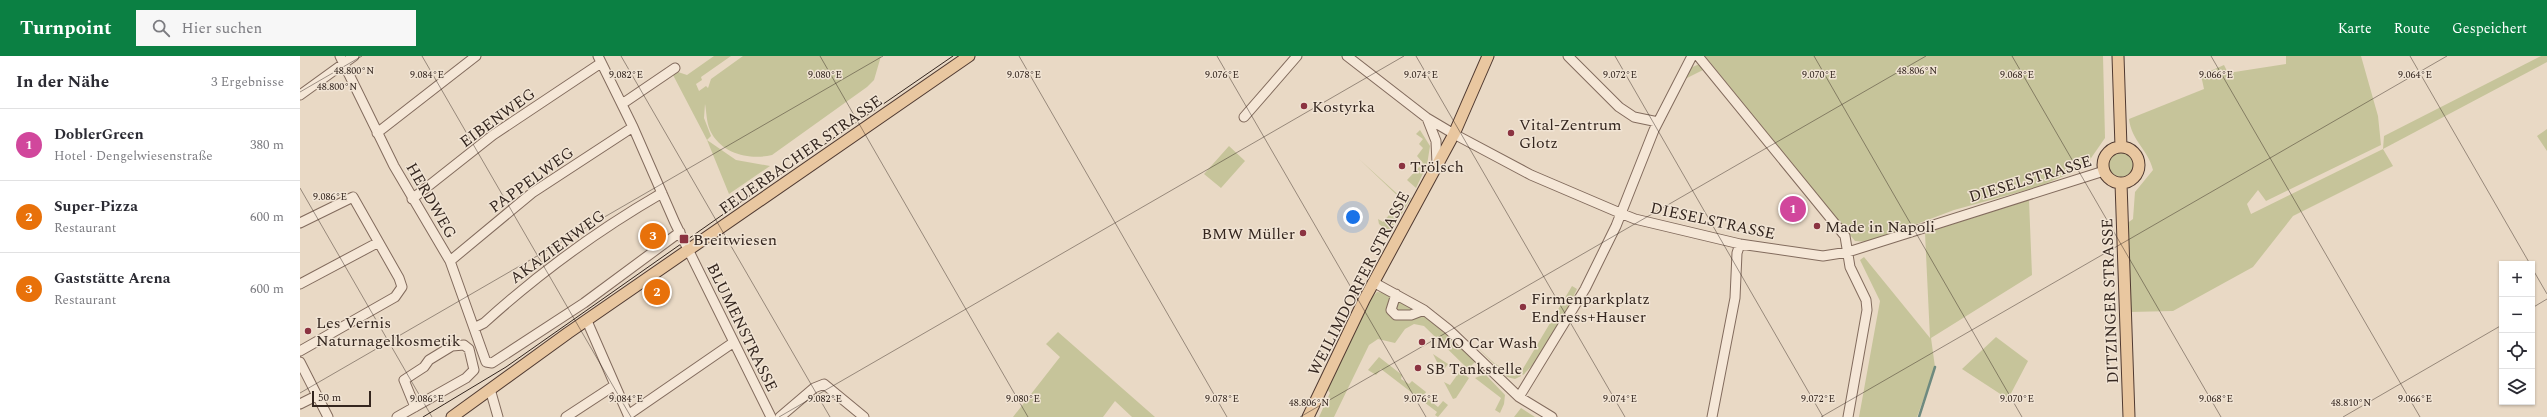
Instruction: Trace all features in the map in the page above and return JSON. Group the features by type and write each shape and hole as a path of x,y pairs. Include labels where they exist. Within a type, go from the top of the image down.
{"main road":[{"name":"FEUERBACHER STRASSE","path":"452,417 587,321 969,56"},
{"name":"WEILIMDORFER STRASSE","path":"1308,417 1373,282 1454,134 1488,56"},
{"path":"2118,56 2121,147"},
{"path":"2121,147 2132,150 2136,154 2139,165 2136,176 2132,180 2121,183 2110,180 2104,171 2106,154 2115,148 2121,147"},
{"name":"DITZINGER STRASSE","path":"2121,183 2129,417"}],"street":[{"path":"300,95 342,60 354,56"},
{"path":"376,134 476,56"},
{"path":"1244,117 1297,56"},
{"name":"DIESELSTRASSE","path":"1347,56 1427,118 1531,175 1635,219 1740,244 1823,256 1848,252 2104,171"},
{"path":"1568,56 1619,107 1634,116 1658,122"},
{"path":"1519,397 1571,315 1620,213 1658,122 1692,56"},
{"path":"1698,56 1845,236 1850,267 1866,300 1867,310 1848,417"},
{"name":"HERDWEG","path":"342,60 376,134 412,199 450,261 486,361 492,363 584,303 680,232"},
{"name":"BLUMENSTRASSE","path":"600,60 633,127 680,232 771,417"},
{"name":"EIBENWEG","path":"412,199 493,135 600,60"},
{"path":"622,104 675,68"},
{"path":"1427,118 1434,131 1437,164"},
{"name":"PAPPELWEG","path":"450,261 532,193 633,127"},
{"name":"AKAZIENWEG","path":"474,328 484,323 539,276 580,246 662,193"},
{"path":"300,223 353,197 377,243 399,278 402,287 398,294 300,351"},
{"path":"300,284 377,243"},
{"path":"1712,417 1735,298 1737,253 1740,244"},
{"path":"1373,282 1424,310 1448,329 1519,397 1552,417"},
{"path":"1396,294 1391,310 1396,315 1410,314 1424,310"},
{"path":"587,321 628,416 734,342"},
{"path":"397,417 415,407 472,373 474,370 473,360 464,345 452,346 429,360 424,367 404,380 415,407"},
{"path":"300,362 328,417"},
{"path":"780,417 814,388 824,384 864,417"},
{"path":"566,417 615,385"},
{"path":"490,389 498,417"},
{"path":"300,404 316,396"}],"shaded area":[{"path":"714,56 731,56 701,77 702,80 696,84 699,91 706,86 708,88 711,79 743,56 881,56 874,80 867,87 772,155 756,157 747,156 724,147 717,141 710,130 705,104 704,118 711,136 707,140 673,75 678,72 687,75"},
{"path":"1705,56 2103,56 2105,138 2089,161 2073,172 2038,187 1954,210 1869,242 1855,241"},
{"path":"2286,56 2361,56 2378,116 2381,145 2266,201 2258,190 2247,204 2251,214 2383,149 2393,166 2293,216 2253,267 2173,311 2130,312 2126,224 2133,219 2135,192 2153,170 2148,156 2133,134 2129,119 2204,89 2201,75 2224,65 2228,73 2286,64"},
{"path":"2541,56 2547,56 2547,62 2383,149 2384,136"},
{"path":"1702,63 1707,68 1685,79 1690,68"},
{"path":"2547,129 2547,151 2537,136"},
{"path":"1420,130 1430,146 1427,165 1416,188 1407,180 1423,163 1417,156 1423,148 1419,144 1423,139 1416,134"},
{"path":"707,140 736,160 770,166 729,194"},
{"path":"1229,146 1245,161 1221,188 1204,174"},
{"path":"2120,152 2129,156 2133,165 2129,174 2120,178 2111,174 2107,165 2111,156"},
{"path":"1359,159 1404,200 1408,196 1411,198 1390,233 1379,224 1378,219 1383,222 1402,200"},
{"path":"2029,200 2032,275 1931,338 1935,367 1917,417 1859,417 1880,301 1860,260 1864,257 1930,338 1925,233"},
{"path":"1572,286 1577,289 1560,323 1539,357 1523,375 1521,372"},
{"path":"1377,292 1396,294 1424,310 1478,359 1468,369 1424,326 1414,324 1405,329 1395,343 1378,339 1369,345 1334,417 1319,417 1330,393 1326,387 1357,314"},
{"path":"1058,332 1155,417 1132,417 1115,401 1103,417 1013,417 1060,357 1046,344"},
{"path":"1996,337 2028,361 2008,399 1962,369"},
{"path":"1474,344 1494,363 1515,376 1519,373 1521,376 1515,379 1507,377"},
{"path":"1433,354 1448,364 1442,372"},
{"path":"1379,357 1402,375 1401,379 1409,384 1412,381 1426,392 1424,396 1438,407 1443,401 1448,405 1438,417 1435,415 1437,412 1381,369 1376,375 1368,370"},
{"path":"1460,371 1469,378 1456,398 1453,399 1444,382 1450,385"},
{"path":"1485,374 1505,395 1504,404 1500,413 1495,410 1501,398 1475,378"},
{"path":"1521,408 1535,417 1514,417"}],"waterway":[{"path":"1919,417 1935,367"}],"tram line":[{"path":"423,417 506,367 735,206 953,56"}],"place":[{"name":"Kostyrka","path":"1304,106"},
{"name":"Vital-Zentrum Glotz","path":"1511,133"},
{"name":"Trölsch","path":"1402,166"},
{"name":"DoblerGreen","path":"1793,209"},
{"name":"Made in Napoli","path":"1817,226"},
{"name":"BMW Müller","path":"1303,233"},
{"name":"Gaststätte Arena","path":"653,236"},
{"name":"Breitwiesen","path":"684,239"},
{"name":"Super-Pizza","path":"657,292"},
{"name":"Firmenparkplatz Endress+Hauser","path":"1523,307"},
{"name":"Les Vernis Naturnagelkosmetik","path":"308,331"},
{"name":"IMO Car Wash","path":"1422,342"},
{"name":"SB Tankstelle","path":"1418,368"}]}
